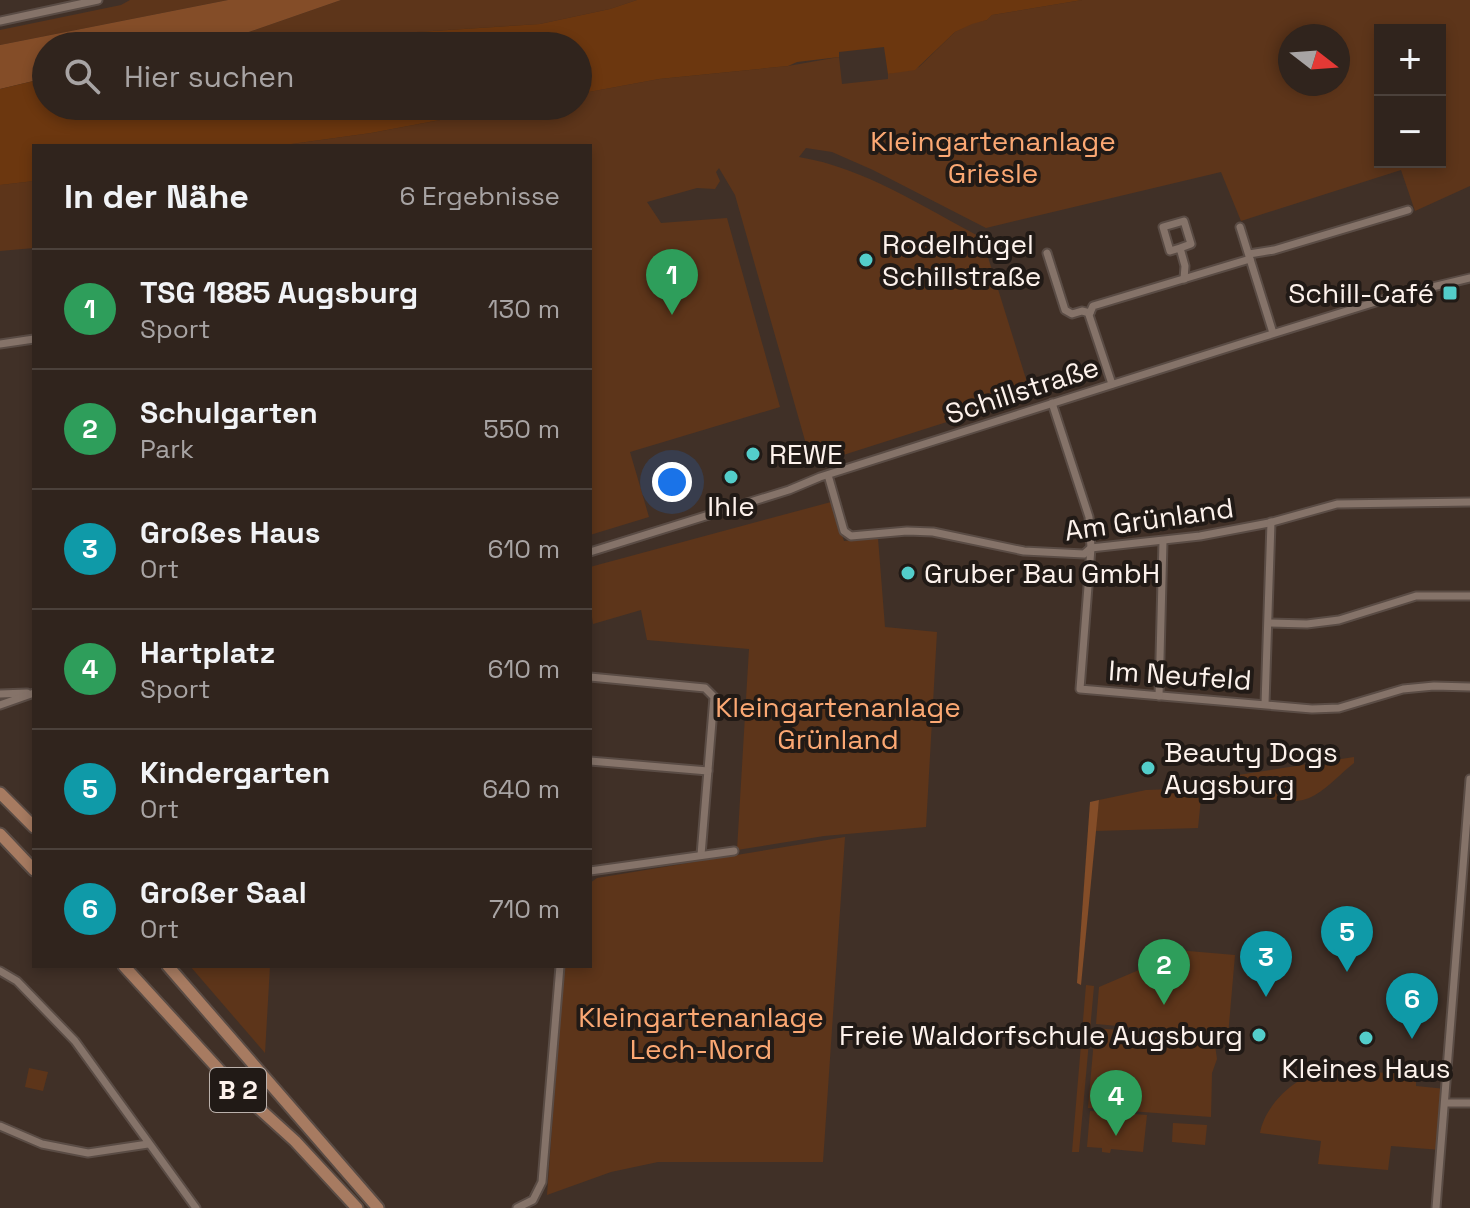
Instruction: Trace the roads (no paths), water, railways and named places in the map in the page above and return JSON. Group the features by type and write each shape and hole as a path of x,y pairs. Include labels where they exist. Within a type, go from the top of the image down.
{"main road":[{"path":"0,793 32,825"},
{"path":"0,834 32,868"},
{"name":"B 2","path":"126,968 232,1084 295,1141 357,1208"},
{"name":"B 2","path":"170,968 378,1208"}],"street":[{"path":"0,21 98,0"},
{"path":"1112,384 1090,313 1093,306 1408,210"},
{"path":"1184,221 1191,244 1180,250 1170,251 1163,227 1184,221"},
{"path":"1240,227 1273,333"},
{"path":"1180,250 1185,266 1184,279"},
{"path":"1047,253 1065,310 1072,314 1082,311 1090,313"},
{"name":"Schillstraße","path":"592,551 1273,333 1395,296 1470,278"},
{"path":"0,344 32,339"},
{"name":"Im Neufeld","path":"1052,403 1089,517 1091,548 1080,689 1312,709 1339,708 1403,689 1470,687"},
{"name":"Am Grünland","path":"828,475 844,531 851,536 933,532 1024,551 1084,554 1091,548 1163,541 1271,522 1337,504 1470,502"},
{"path":"1265,704 1271,522"},
{"path":"1159,696 1163,541"},
{"path":"1269,623 1307,624 1339,620 1416,596 1470,596"},
{"path":"592,677 710,690 714,697 701,855"},
{"path":"0,694 32,693"},
{"path":"0,705 32,694"},
{"path":"592,761 708,771"},
{"path":"1436,1208 1470,779"},
{"path":"592,871 734,851"},
{"path":"517,1208 533,1200 542,1182 560,968"},
{"path":"0,971 17,981 75,1041 196,1208"},
{"path":"1445,1103 1470,1103"},
{"path":"0,1126 59,1149 88,1153 148,1144"}],"place":[{"name":"Rodelhügel Schillstraße","path":"866,260"},
{"name":"Schill-Café","path":"1450,293"},
{"name":"TSG 1885 Augsburg","path":"672,315"},
{"name":"REWE","path":"753,454"},
{"name":"Ihle","path":"731,477"},
{"name":"Gruber Bau GmbH","path":"908,573"},
{"name":"Beauty Dogs Augsburg","path":"1148,768"},
{"name":"Kindergarten","path":"1347,972"},
{"name":"Großes Haus","path":"1266,997"},
{"name":"Schulgarten","path":"1164,1005"},
{"name":"Freie Waldorfschule Augsburg","path":"1259,1035"},
{"name":"Kleines Haus","path":"1366,1038"},
{"name":"Großer Saal","path":"1412,1039"},
{"name":"Hartplatz","path":"1116,1136"}],"park label":[{"name":"Kleingartenanlage Griesle","path":"993,157"},
{"name":"Kleingartenanlage Grünland","path":"838,723"},
{"name":"Kleingartenanlage Lech-Nord","path":"701,1033"}]}
